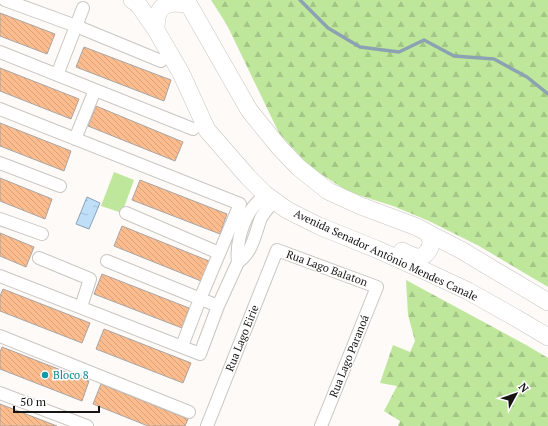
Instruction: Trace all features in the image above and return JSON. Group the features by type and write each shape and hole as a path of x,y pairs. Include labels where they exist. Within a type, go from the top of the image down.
{"main road":[{"name":"Avenida Senador Antônio Mendes Canale","path":"132,0 138,4 156,30 181,73 207,130 248,177 270,198 287,210 319,226 376,249 468,292 548,337"},
{"path":"156,30 158,11 163,5 170,2 186,3 249,110 279,147 298,167 328,191 361,206 417,227 461,250 548,302"},
{"path":"376,249 386,247 395,248 417,257 422,257 426,254 430,247 431,242 428,233"}],"street":[{"path":"5,0 76,26 161,61"},
{"path":"56,75 83,8"},
{"path":"0,52 193,129"},
{"path":"75,139 95,90"},
{"path":"0,110 240,204 182,346"},
{"path":"0,163 60,186"},
{"path":"0,276 200,354 218,306 238,262 238,246 244,223 250,211 270,198"},
{"path":"126,213 219,253"},
{"path":"0,219 42,234"},
{"name":"Rua Lago Balaton","path":"277,250 377,287"},
{"name":"Rua Lago Eirie","path":"207,426 277,250"},
{"path":"39,258 90,278 81,307"},
{"path":"108,261 218,306"},
{"name":"Rua Lago Paranoá","path":"321,426 377,287"},
{"path":"0,336 189,412"},
{"path":"0,393 87,426"}],"green space":[{"path":"211,0 548,0 548,287 479,246 429,221 393,206 349,192 310,167 279,133 227,25"},
{"path":"114,172 134,180 122,213 101,206"},
{"path":"406,280 548,358 548,426 398,426 400,421 384,411 397,386 380,383 393,345 410,352 415,341 408,315"}],"water":[{"path":"87,197 100,203 89,229 76,224"}],"building":[{"path":"0,13 55,34 47,54 0,36"},
{"path":"84,47 171,80 164,101 76,67"},
{"path":"0,68 79,99 71,119 0,91"},
{"path":"96,106 183,142 175,161 88,126"},
{"path":"0,123 71,151 64,171 0,146"},
{"path":"0,178 52,199 45,219 0,201"},
{"path":"140,180 227,214 220,234 132,200"},
{"path":"122,226 209,261 201,281 114,246"},
{"path":"0,233 34,247 26,267 0,256"},
{"path":"102,274 189,308 182,328 94,294"},
{"path":"3,289 90,323 82,343 0,311 0,296"},
{"path":"104,329 191,363 183,383 96,349"},
{"name":"Bloco 8","path":"2,347 89,381 82,401 0,369 0,352"},
{"path":"101,384 188,419 185,426 148,426 93,404"},
{"path":"0,404 57,426 0,426"}],"waterway":[{"path":"300,0 328,28 360,47 399,52 424,40 454,56 494,59 527,77 548,94"}],"place":[{"name":"Bloco 8","path":"45,375"}]}
